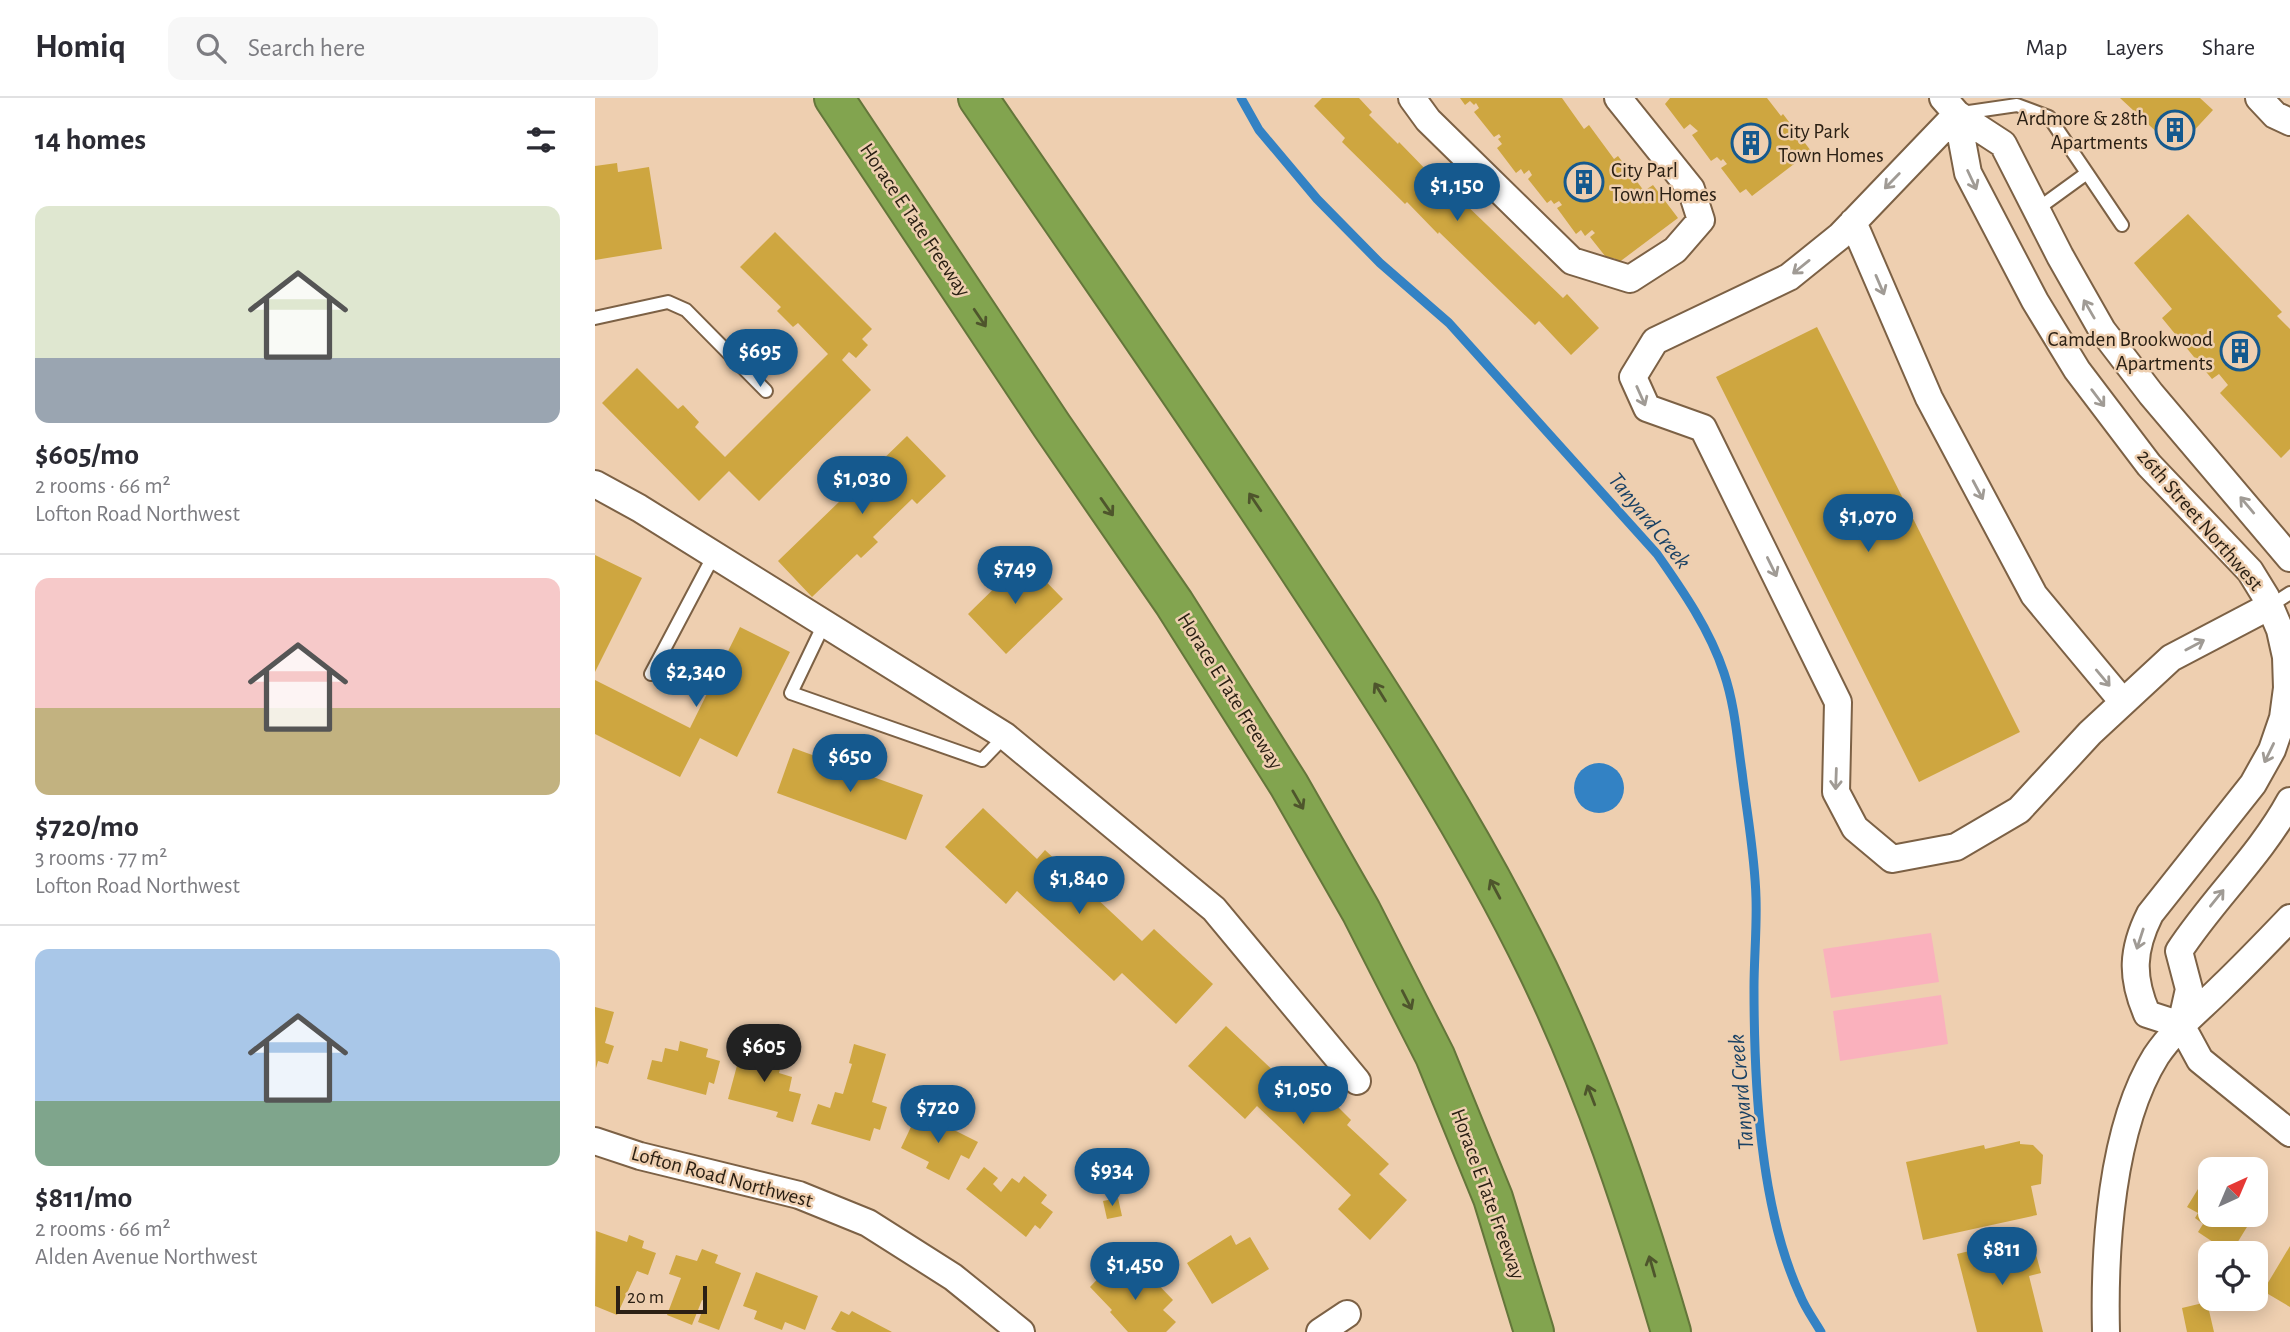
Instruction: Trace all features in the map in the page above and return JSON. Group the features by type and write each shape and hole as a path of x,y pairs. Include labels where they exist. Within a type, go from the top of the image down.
{"highway":[{"name":"Horace E Tate Freeway","path":"834,98 1052,426 1174,603 1289,785 1361,911 1441,1069 1493,1198 1534,1332"},
{"path":"978,98 1250,495 1376,685 1462,825 1538,970 1579,1062 1647,1249 1671,1332"}],"street":[{"path":"1412,98 1428,120 1572,261 1630,278 1675,250 1701,220 1691,189 1618,98"},
{"path":"2259,98 2275,115 2290,122"},
{"path":"1950,106 1840,236 1789,276 1655,341 1633,377 1647,408 1703,428 1838,702 1836,792 1855,828 1892,859 1956,847 2019,810 2090,733 2171,658 2280,600"},
{"name":"26th Street Northwest","path":"1950,106 2003,144 2102,330 2151,394 2290,558"},
{"name":"26th Street Northwest","path":"1950,106 1968,173 2035,301 2077,370 2149,465 2280,600 2280,630 2286,657 2287,688 2283,718 2272,750 2253,784 2150,914 2139,936 2135,954 2138,993 2147,1014 2181,1026"},
{"path":"1853,222 1929,398 2034,595 2123,702"},
{"path":"595,484 1005,736 1214,909 1357,1081"},
{"path":"2290,802 2276,827 2199,921 2179,951 2189,989 2181,1026 2200,1060 2290,1133"},
{"path":"2106,1332 2110,1210 2131,1109 2157,1055 2181,1026 2290,918"},
{"name":"Lofton Road Northwest","path":"595,1141 640,1156 799,1195 868,1223 953,1277 1021,1332"},
{"path":"1320,1332 1347,1314"}],"lane":[{"path":"1950,106 2017,105 2049,117 2122,225"},
{"path":"2036,210 2087,173"},
{"path":"595,318 668,302 686,310 766,391"},
{"path":"651,674 714,555"},
{"path":"824,624 791,693 982,760 1005,736"}],"shaded area":[{"path":"1931,933 1939,982 1831,998 1823,949"},
{"path":"1941,995 1948,1044 1840,1061 1833,1011"}],"water":[{"path":"1599,763 1617,770 1624,788 1617,806 1599,813 1581,806 1574,788 1581,770"}],"building":[{"path":"1322,98 1359,98 1372,112 1369,115 1398,144 1399,142 1433,177 1435,175 1563,298 1567,294 1599,328 1571,355 1539,321 1535,325 1342,142 1345,138 1314,106"},
{"name":"City Parl Town Homes","path":"1460,98 1562,98 1584,129 1589,125 1614,159 1618,156 1644,191 1653,185 1678,218 1618,263 1614,258 1609,261 1590,237 1595,233 1592,230 1585,236 1581,230 1576,234 1557,208 1562,205 1559,201 1554,204 1551,200 1547,203 1528,179 1532,175 1529,170 1524,174 1521,169 1516,173 1497,148 1502,144 1498,139 1501,137 1499,134 1494,137 1474,112 1479,108 1476,103 1474,105 1470,101 1465,105"},
{"name":"City Park Town Homes","path":"1670,98 1767,98 1811,151 1752,196 1746,189 1740,193 1721,168 1727,164 1723,159 1721,161 1717,157 1711,161 1692,135 1698,131 1690,124 1684,129 1665,104"},
{"name":"Ardmore & 28th Apartments","path":"2120,98 2200,98 2213,110 2176,150"},
{"path":"617,163 618,172 649,167 662,249 595,260 595,166"},
{"name":"Camden Brookwood Apartments","path":"2188,214 2282,312 2277,316 2290,329 2290,449 2281,458 2220,393 2228,385 2219,374 2212,379 2162,318 2172,309 2134,263"},
{"path":"775,232 872,329 862,339 868,345 856,358 849,352 842,360 871,390 759,501 729,471 699,501 602,403 637,368 678,409 683,405 699,422 695,427 725,457 828,354 798,323 793,327 777,311 781,307 740,267"},
{"path":"1817,327 2020,732 1919,782 1716,377"},
{"path":"907,436 946,476 917,504 912,499 873,537 878,542 861,558 857,554 812,597 778,561"},
{"path":"595,555 642,578 595,672"},
{"path":"1024,559 1063,599 1006,654 968,614"},
{"path":"740,627 790,652 737,757 700,738 680,777 595,734 595,680 690,728"},
{"path":"793,748 923,795 906,840 777,793"},
{"path":"983,808 1037,859 1045,850 1142,941 1154,929 1213,984 1176,1024 1122,973 1114,981 1017,891 1006,904 945,847"},
{"path":"595,1007 614,1012 605,1043 614,1046 608,1064 598,1061 596,1068"},
{"path":"1226,1026 1279,1076 1288,1067 1330,1107 1334,1103 1351,1120 1347,1125 1389,1164 1379,1174 1407,1200 1370,1240 1338,1209 1351,1195 1257,1106 1245,1119 1188,1066"},
{"path":"680,1041 708,1049 706,1057 720,1061 714,1084 709,1082 706,1095 647,1079 652,1060 662,1062 665,1048 678,1051"},
{"path":"854,1044 886,1054 872,1102 887,1107 880,1130 874,1128 870,1141 811,1124 818,1104 830,1108 835,1092 843,1094 852,1064 849,1063"},
{"path":"742,1047 783,1058 779,1073 792,1077 789,1091 801,1094 793,1122 776,1117 778,1112 728,1099"},
{"path":"918,1112 978,1142 969,1159 961,1155 949,1180 926,1168 929,1162 901,1148"},
{"path":"2020,1141 2020,1144 2033,1145 2043,1155 2041,1184 2031,1186 2037,1215 1923,1240 1906,1162 1984,1145 1985,1149"},
{"path":"984,1167 998,1178 993,1184 1001,1192 1012,1178 1019,1183 1024,1176 1047,1195 1041,1203 1053,1212 1040,1229 1035,1225 1026,1237 966,1189"},
{"path":"2198,1189 2198,1213 2187,1207"},
{"path":"1118,1198 1122,1216 1107,1219 1103,1201"},
{"path":"2201,1227 2247,1227 2238,1241 2212,1241 2198,1232"},
{"path":"596,1231 627,1242 629,1235 644,1241 642,1248 656,1253 648,1275 637,1271 617,1315 595,1306"},
{"path":"1231,1235 1236,1245 1250,1237 1269,1269 1212,1304 1187,1263"},
{"path":"2031,1236 2041,1273 2029,1276 2043,1332 1977,1332 1957,1254"},
{"path":"2290,1246 2290,1307 2268,1294 2268,1283"},
{"path":"702,1249 718,1255 715,1263 741,1273 719,1330 698,1322 706,1301 702,1300 692,1325 667,1315 681,1278 669,1274 676,1255 697,1261"},
{"path":"1110,1266 1133,1285 1147,1273 1173,1300 1163,1310 1176,1322 1166,1332 1128,1332 1110,1312 1112,1310 1090,1287"},
{"path":"756,1272 818,1296 805,1330 785,1322 782,1330 754,1319 757,1311 743,1306"},
{"path":"2198,1304 2198,1311 2209,1311 2214,1332 2187,1332 2182,1308"},
{"path":"841,1311 849,1315 852,1311 892,1332 837,1332 831,1329"}],"waterway":[{"name":"Tanyard Creek","path":"1241,98 1259,130 1317,199 1380,263 1449,323 1657,554 1704,626 1728,685 1751,835 1756,909 1756,1064 1768,1185 1787,1261 1802,1300 1821,1332"}],"place":[{"name":"Ardmore & 28th Apartments","path":"2175,130"},
{"name":"City Park Town Homes","path":"1751,143"},
{"name":"City Parl Town Homes","path":"1584,182"},
{"name":"Camden Brookwood Apartments","path":"2240,351"}]}
